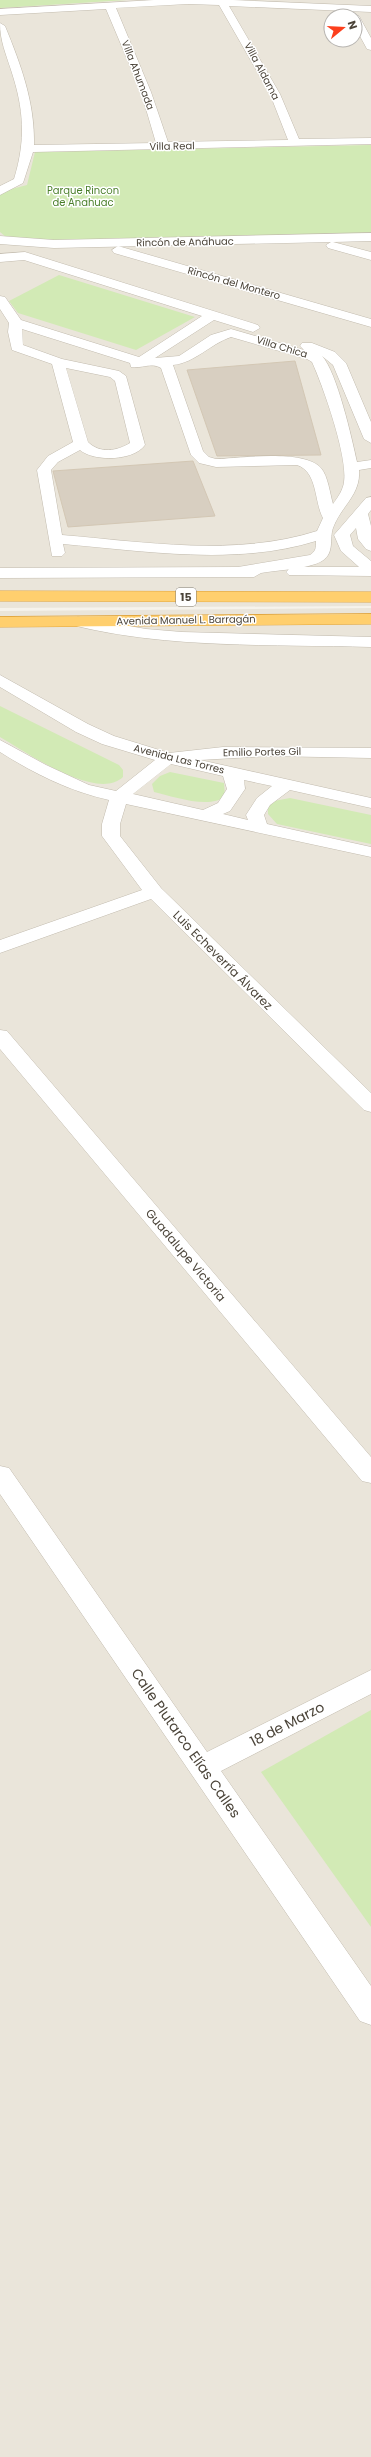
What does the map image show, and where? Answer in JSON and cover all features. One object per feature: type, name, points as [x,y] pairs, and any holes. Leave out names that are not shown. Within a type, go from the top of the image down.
[{"type":"highway","name":"Avenida Manuel L. Barragán","points":[[0,596],[371,597]]},
{"type":"highway","name":"Avenida Manuel L. Barragán","points":[[0,622],[371,618]]},
{"type":"street","points":[[0,12],[109,4],[222,2],[323,11]]},
{"type":"street","name":"Villa Aldama","points":[[222,2],[275,94],[295,143]]},
{"type":"street","name":"Villa Ahumada","points":[[109,4],[146,92],[163,146]]},
{"type":"street","points":[[0,26],[15,62],[27,103],[28,149],[19,181],[0,191]]},
{"type":"street","points":[[363,33],[371,47]]},
{"type":"street","name":"Villa Real","points":[[28,149],[371,141]]},
{"type":"street","name":"Rincón de Anáhuac","points":[[0,240],[23,243],[97,244],[371,237]]},
{"type":"street","points":[[311,239],[371,256]]},
{"type":"street","name":"Rincón del Montero","points":[[97,244],[371,323]]},
{"type":"street","name":"Villa Chica","points":[[0,258],[25,256],[213,315],[324,357]]},
{"type":"street","points":[[0,300],[16,323],[14,332],[18,347],[58,362],[108,372],[121,380],[138,445],[125,452],[94,455],[86,451],[80,444],[58,362]]},
{"type":"street","points":[[121,380],[139,361],[213,315]]},
{"type":"street","name":"Villa Chica","points":[[16,323],[139,361],[160,362],[182,360],[216,338],[231,333],[324,357]]},
{"type":"street","points":[[324,357],[339,363],[371,439]]},
{"type":"street","name":"Villa Chica","points":[[238,572],[315,559],[322,556],[324,550],[323,534],[330,516],[340,504],[352,481],[345,442],[324,357]]},
{"type":"street","points":[[160,362],[167,366],[196,452],[204,460],[216,463],[298,461],[308,464],[316,471],[330,516]]},
{"type":"street","points":[[80,444],[53,459],[44,470],[56,546],[240,548],[276,546],[312,539],[323,534]]},
{"type":"street","points":[[350,467],[371,464]]},
{"type":"street","points":[[371,502],[342,535],[342,542],[354,556],[371,570]]},
{"type":"street","points":[[361,514],[366,540],[371,546]]},
{"type":"street","points":[[0,573],[371,570]]},
{"type":"street","points":[[78,622],[146,634],[175,636],[371,642]]},
{"type":"street","name":"Avenida Las Torres","points":[[0,680],[82,728],[108,740],[168,758],[371,803]]},
{"type":"street","points":[[0,745],[61,780],[84,789],[209,814],[371,852]]},
{"type":"street","name":"Emilio Portes Gil","points":[[168,758],[223,752],[270,751],[371,753]]},
{"type":"street","points":[[119,797],[168,758]]},
{"type":"street","points":[[209,814],[224,807],[236,789],[235,780],[230,772]]},
{"type":"street","points":[[259,826],[255,815],[258,807],[264,800],[286,785]]},
{"type":"street","name":"Luis Echeverría Álvarez","points":[[119,797],[111,824],[111,836],[123,854],[154,892],[371,1105]]},
{"type":"street","points":[[0,947],[154,892]]},
{"type":"street","name":"Guadalupe Victoria","points":[[0,1036],[371,1474]]},
{"type":"street","name":"Calle Plutarco Elías Calles","points":[[0,1474],[371,2011]]},
{"type":"street","name":"18 de Marzo","points":[[203,1767],[371,1681]]},
{"type":"shaded area","points":[[0,0],[371,0],[371,606],[0,608]]},
{"type":"shaded area","points":[[371,608],[371,2457],[0,2457],[0,611]]},
{"type":"green space","points":[[0,0],[127,0],[0,8]]},
{"type":"green space","name":"Parque Rincon de Anahuac","points":[[371,145],[371,233],[40,241],[6,237],[0,232],[0,192],[27,185],[35,152]]},
{"type":"green space","points":[[59,275],[195,317],[136,350],[18,313],[9,301]]},
{"type":"green space","points":[[0,706],[119,765],[123,770],[123,777],[111,783],[96,783],[80,779],[43,763],[0,737]]},
{"type":"green space","points":[[170,772],[224,783],[225,796],[210,802],[201,802],[180,799],[154,792],[152,784],[160,776]]},
{"type":"green space","points":[[290,798],[371,815],[371,844],[277,824],[268,814],[268,807],[274,801]]},
{"type":"green space","points":[[371,1710],[371,1927],[261,1772]]},
{"type":"building","points":[[295,361],[321,455],[217,456],[187,370]]},
{"type":"building","points":[[193,461],[215,516],[68,527],[53,471]]}]
